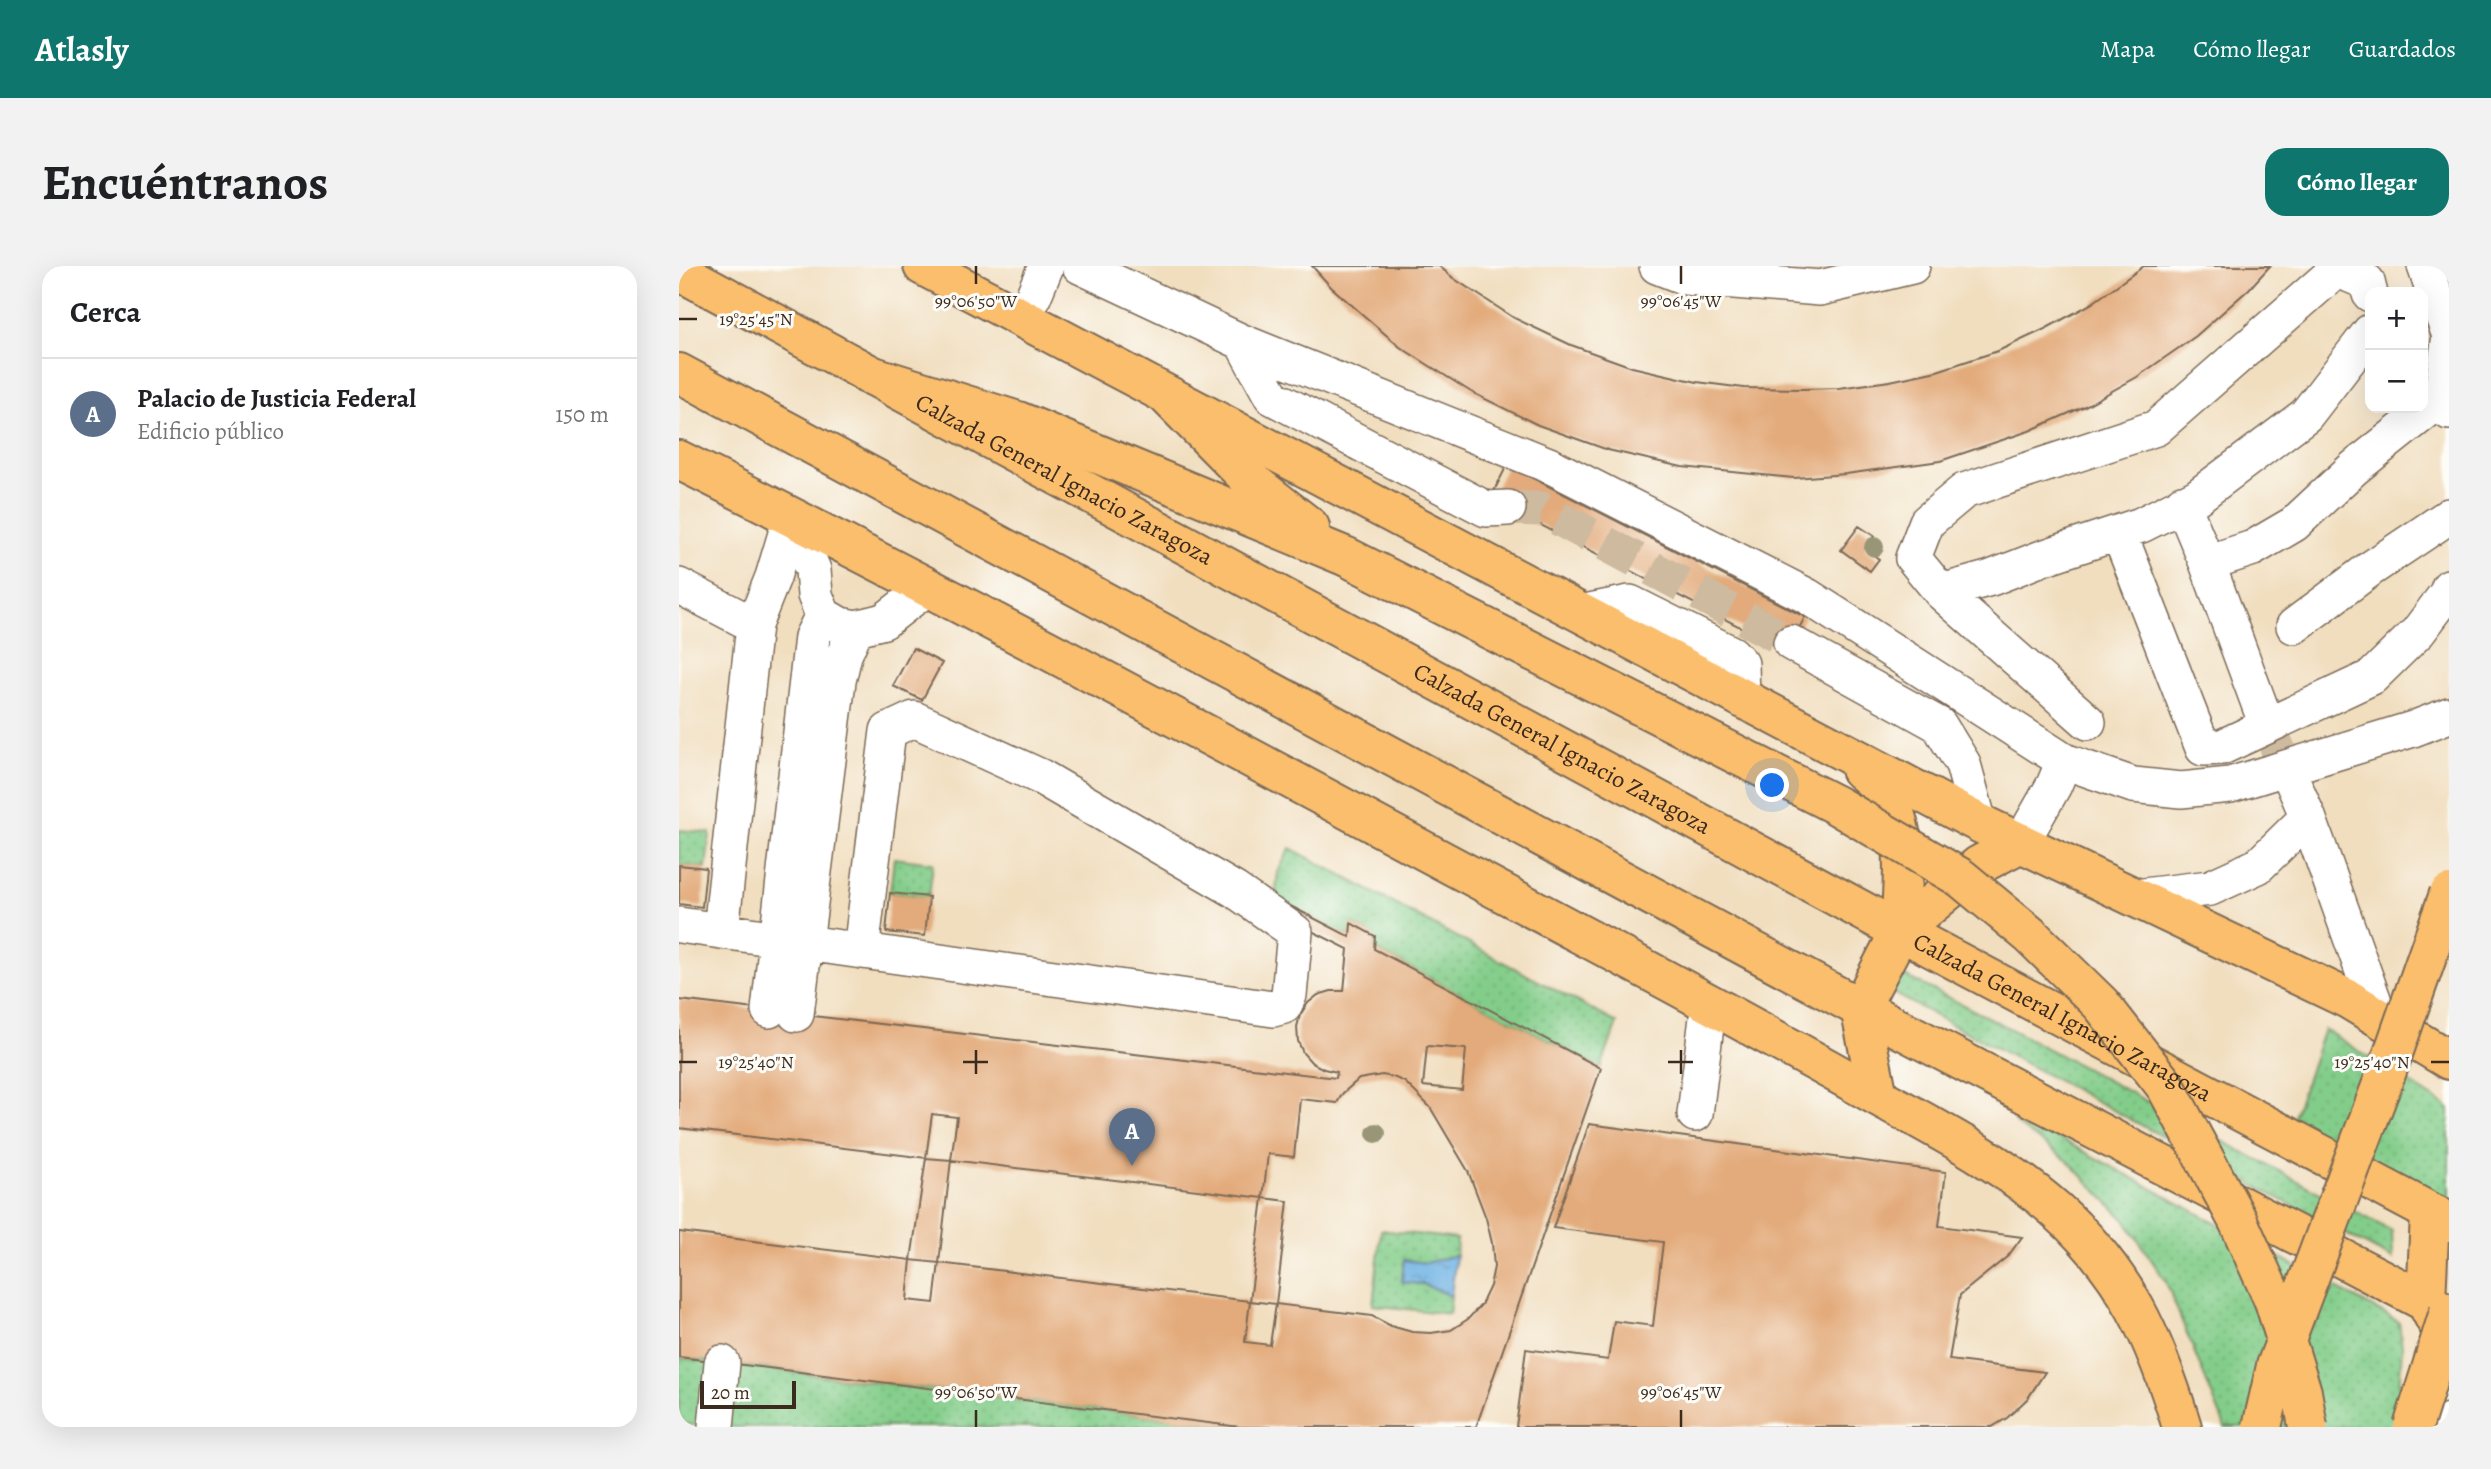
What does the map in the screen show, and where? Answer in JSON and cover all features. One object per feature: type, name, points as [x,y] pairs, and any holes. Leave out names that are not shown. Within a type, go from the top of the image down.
[{"type":"main road","points":[[923,266],[1979,822],[2348,999],[2449,1060]]},
{"type":"main road","name":"Calzada General Ignacio Zaragoza","points":[[679,271],[1900,931],[2439,1218]]},
{"type":"main road","points":[[679,373],[1860,1008],[2441,1309]]},
{"type":"main road","points":[[867,374],[1018,421],[1347,557],[1836,806],[1961,878],[2030,935],[2101,1004],[2166,1087],[2238,1221],[2274,1301],[2302,1392],[2308,1427]]},
{"type":"main road","points":[[1167,396],[1250,480],[1347,557]]},
{"type":"main road","points":[[679,460],[928,587],[1709,1002],[1967,1145],[2011,1174],[2054,1208],[2090,1242],[2135,1305],[2164,1369],[2182,1427]]},
{"type":"main road","points":[[1841,751],[1884,790],[1896,817],[1903,854],[1900,931]]},
{"type":"main road","points":[[1878,1097],[1860,1008],[1900,931],[1979,865],[2021,843]]},
{"type":"main road","points":[[2449,881],[2446,896],[2449,924]]},
{"type":"main road","points":[[2262,1427],[2276,1366],[2357,1153],[2449,894]]},
{"type":"main road","points":[[2413,1427],[2441,1309],[2439,1218]]},
{"type":"street","points":[[1024,319],[1046,266]]},
{"type":"street","points":[[1080,266],[1242,342],[1551,466],[1807,596],[2064,761],[2133,785],[2181,790],[2230,785],[2413,730],[2449,715]]},
{"type":"street","points":[[1657,266],[1685,278],[1820,288],[1912,266]]},
{"type":"street","points":[[2425,266],[2449,333]]},
{"type":"street","points":[[2088,722],[1941,592],[1913,558],[1927,523],[1964,491],[2156,428],[2339,267],[2367,282],[2368,287]]},
{"type":"street","points":[[1941,592],[1991,578],[2141,525],[2197,497],[2306,415],[2365,338]]},
{"type":"street","points":[[1242,342],[1272,397],[1486,509],[1508,508]]},
{"type":"street","points":[[2207,563],[2253,548],[2294,524],[2354,468],[2445,406],[2449,342]]},
{"type":"street","points":[[2182,503],[2265,720]]},
{"type":"street","points":[[2294,626],[2370,569],[2449,516]]},
{"type":"street","points":[[791,517],[813,570],[815,595],[823,615],[840,625],[856,628],[884,621],[928,587]]},
{"type":"street","points":[[721,931],[754,625],[791,517]]},
{"type":"street","points":[[2119,533],[2203,748],[2222,747],[2372,677],[2419,632],[2449,587]]},
{"type":"street","points":[[679,586],[754,625]]},
{"type":"street","points":[[783,1012],[812,638],[823,615]]},
{"type":"street","points":[[790,941],[838,681],[844,655],[856,628]]},
{"type":"street","points":[[1791,643],[1939,725],[1963,764],[1979,822]]},
{"type":"street","points":[[679,925],[790,941],[1272,1009],[1284,1006],[1289,995],[1295,932],[1225,884],[1041,777],[914,719],[888,731],[861,951]]},
{"type":"street","points":[[2021,843],[2064,761]]},
{"type":"street","points":[[2288,771],[2308,817],[2379,1016]]},
{"type":"street","points":[[2135,897],[2210,888],[2258,866],[2308,817]]},
{"type":"street","points":[[1695,1114],[1709,1002]]},
{"type":"street","points":[[716,1427],[734,1364],[740,1427]]},
{"type":"street","points":[[2444,1427],[2449,1421]]},
{"type":"green space","points":[[679,830],[710,833],[706,868],[679,865]]},
{"type":"green space","points":[[1290,848],[1617,1023],[1601,1068],[1374,949],[1374,936],[1352,923],[1350,937],[1275,898],[1278,872]]},
{"type":"green space","points":[[894,858],[933,863],[929,897],[890,893]]},
{"type":"green space","points":[[1899,973],[2003,1025],[2392,1231],[2393,1259],[1889,991]]},
{"type":"green space","points":[[2324,1029],[2449,1108],[2449,1205],[2290,1128]]},
{"type":"green space","points":[[2020,1117],[2399,1322],[2402,1347],[2397,1419],[2394,1427],[2225,1427],[2166,1282],[2125,1220],[2069,1162],[2016,1124]]},
{"type":"green space","points":[[1381,1230],[1457,1239],[1456,1255],[1426,1263],[1404,1260],[1402,1282],[1423,1284],[1451,1296],[1449,1314],[1373,1305]]},
{"type":"green space","points":[[679,1358],[1240,1427],[709,1427],[679,1423]]},
{"type":"water","points":[[1456,1255],[1451,1296],[1423,1284],[1402,1282],[1404,1260],[1426,1263]]},
{"type":"building","points":[[1312,266],[1439,266],[1514,318],[1571,345],[1632,367],[1697,382],[1744,388],[1802,389],[1839,388],[1890,381],[1937,371],[1998,351],[2091,304],[2144,266],[2270,266],[2249,289],[2196,336],[2137,377],[2085,406],[2029,431],[1940,461],[1794,478],[1682,467],[1608,450],[1538,425],[1471,392],[1400,347],[1331,287]]},
{"type":"building","points":[[1507,465],[1805,617],[1787,651],[1490,499]]},
{"type":"building","points":[[1859,526],[1874,536],[1865,549],[1879,559],[1870,571],[1841,550]]},
{"type":"building","points":[[913,648],[942,663],[922,700],[893,686]]},
{"type":"building","points":[[679,865],[706,868],[702,907],[679,904]]},
{"type":"building","points":[[890,893],[929,897],[925,936],[886,932]]},
{"type":"building","points":[[1275,898],[1350,937],[1351,923],[1375,936],[1374,949],[1601,1068],[1476,1427],[1240,1427],[679,1357],[679,1232],[911,1260],[907,1300],[934,1303],[939,1263],[1250,1301],[1245,1342],[1270,1345],[1276,1304],[1372,1316],[1391,1326],[1412,1332],[1451,1330],[1468,1319],[1481,1305],[1490,1286],[1494,1267],[1492,1243],[1486,1218],[1468,1171],[1430,1107],[1405,1082],[1382,1075],[1359,1079],[1343,1093],[1337,1103],[1300,1099],[1294,1157],[1268,1154],[1263,1198],[951,1160],[957,1117],[932,1114],[926,1158],[679,1128],[679,1000],[1336,1078],[1337,1072],[1312,1063],[1303,1053],[1298,1041],[1297,1027],[1300,1015],[1318,995],[1344,991],[1348,949],[1278,914]],"holes":[[[1427,1046],[1466,1049],[1462,1090],[1423,1086]]]},
{"type":"building","points":[[1589,1124],[1946,1172],[1939,1226],[2022,1237],[2008,1256],[1960,1295],[1949,1360],[2045,1372],[2028,1398],[2007,1418],[1992,1427],[1516,1427],[1526,1349],[1608,1360],[1614,1321],[1653,1326],[1663,1242],[1553,1228]]},
{"type":"building","points":[[926,1158],[951,1160],[939,1263],[911,1260]]},
{"type":"building","points":[[1263,1198],[1288,1201],[1276,1304],[1250,1301]]},
{"type":"tunnel","points":[[1508,508],[1541,509],[1791,643]]},
{"type":"tunnel","points":[[2265,720],[2288,771]]},
{"type":"place","name":"Palacio de Justicia Federal","points":[[1132,1166]]}]
